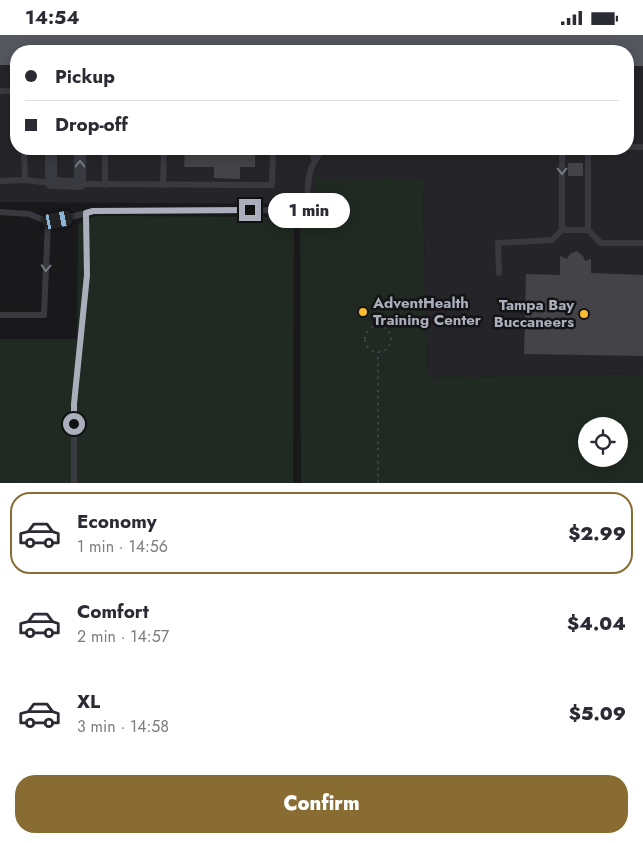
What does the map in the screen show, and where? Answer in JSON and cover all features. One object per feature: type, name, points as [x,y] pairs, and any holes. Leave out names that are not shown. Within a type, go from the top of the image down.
[{"type":"main road","points":[[0,37],[27,36],[69,41],[115,36],[520,38],[578,42],[643,41]]},
{"type":"street","points":[[51,155],[51,183],[80,185],[80,155]]},
{"type":"lane","points":[[619,35],[643,41]]},
{"type":"lane","points":[[24,155],[25,180]]},
{"type":"lane","points":[[105,155],[105,185]]},
{"type":"lane","points":[[163,185],[164,155]]},
{"type":"lane","points":[[80,185],[272,185],[273,155]]},
{"type":"lane","points":[[313,155],[314,159]]},
{"type":"lane","points":[[0,212],[29,214],[48,222],[93,211],[290,210],[307,202],[308,177],[314,159],[318,155]]},
{"type":"lane","points":[[498,273],[498,243],[552,241],[562,230],[562,155]]},
{"type":"lane","points":[[588,155],[588,230]]},
{"type":"lane","points":[[0,181],[25,180],[51,183]]},
{"type":"lane","points":[[74,483],[74,404],[87,275],[86,213]]},
{"type":"lane","points":[[0,315],[44,315],[48,222]]},
{"type":"lane","points":[[562,230],[588,230],[601,243],[643,243]]},
{"type":"path","points":[[379,325],[390,332],[391,341],[384,350],[378,352],[369,349],[364,339],[370,327],[379,325]]},
{"type":"path","points":[[378,352],[378,483]]},
{"type":"shaded area","points":[[85,43],[244,45],[85,45]]},
{"type":"shaded area","points":[[0,61],[10,62],[10,155],[634,155],[634,62],[643,62],[643,373],[428,378],[423,199],[426,177],[393,180],[393,177],[315,177],[315,204],[0,202]]},
{"type":"shaded area","name":"AdventHealth Training Center","points":[[315,177],[393,177],[393,180],[426,177],[423,199],[428,378],[643,373],[643,483],[301,483],[300,204],[315,204]]},
{"type":"shaded area","points":[[95,216],[294,217],[293,483],[0,483],[0,339],[77,339],[78,224]]},
{"type":"building","points":[[185,155],[255,155],[255,167],[240,167],[240,179],[214,178],[214,167],[184,167]]},
{"type":"building","points":[[568,163],[583,163],[583,176],[568,176]]},
{"type":"building","name":"Tampa Bay Buccaneers","points":[[577,251],[583,256],[585,261],[591,259],[591,273],[643,275],[643,356],[524,354],[526,274],[560,275],[560,256],[567,259],[570,254]]},
{"type":"place","name":"AdventHealth Training Center","points":[[363,312]]},
{"type":"place","name":"Tampa Bay Buccaneers","points":[[584,314]]},
{"type":"route","points":[[74,424],[74,404],[87,275],[86,213],[93,211],[250,210]]}]
